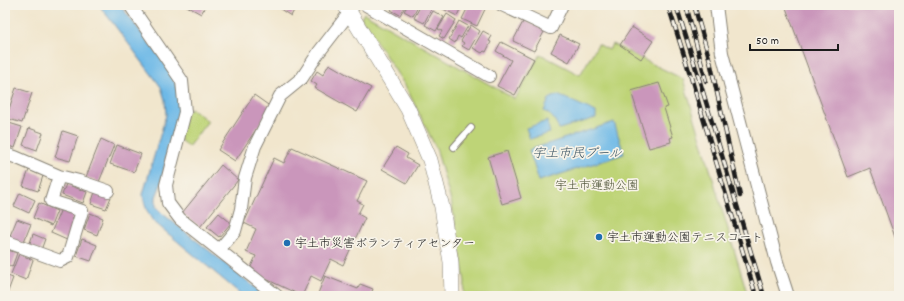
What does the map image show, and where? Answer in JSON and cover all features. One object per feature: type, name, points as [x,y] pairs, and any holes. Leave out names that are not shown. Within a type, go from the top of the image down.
[{"type":"street","points":[[130,5],[182,81],[185,112],[166,185],[168,202],[180,219],[277,296]]},
{"type":"street","points":[[366,5],[489,76]]},
{"type":"street","points":[[502,5],[550,28],[562,5]]},
{"type":"street","points":[[716,5],[722,53],[777,262],[788,296]]},
{"type":"street","points":[[219,250],[235,231],[245,178],[255,146],[280,96],[302,78],[349,7],[408,109],[430,160],[442,207],[450,255],[452,296]]},
{"type":"street","points":[[5,154],[58,176],[79,181],[108,191]]},
{"type":"street","points":[[5,241],[60,261],[68,257],[82,211],[52,201],[58,176]]},
{"type":"lane","points":[[454,147],[471,128]]},
{"type":"green space","name":"宇土市運動公園","points":[[364,13],[515,99],[540,54],[580,75],[598,44],[609,50],[612,44],[683,79],[748,296],[464,296],[465,282],[452,205],[436,148],[406,87],[361,18]]},
{"type":"green space","points":[[192,109],[208,121],[188,147],[178,138],[185,112]]},
{"type":"water","points":[[99,5],[120,5],[172,75],[180,97],[180,110],[168,147],[161,184],[156,197],[156,207],[266,296],[243,296],[153,221],[149,215],[143,194],[166,115],[165,100],[161,87]]},
{"type":"water","points":[[557,95],[596,112],[596,118],[559,129],[553,118],[544,111],[549,99]]},
{"type":"water","points":[[547,121],[550,133],[530,139],[526,128]]},
{"type":"water","name":"宇土市民プール","points":[[614,122],[624,154],[539,181],[529,150]]},
{"type":"building","points":[[185,5],[206,5],[201,14]]},
{"type":"building","points":[[279,5],[297,5],[291,16],[277,7]]},
{"type":"building","points":[[394,5],[406,5],[400,15],[391,10]]},
{"type":"building","points":[[408,5],[419,5],[413,16],[404,11]]},
{"type":"building","points":[[421,5],[426,5],[432,8],[424,23],[414,18]]},
{"type":"building","points":[[442,5],[462,5],[457,16],[441,8]]},
{"type":"building","points":[[469,5],[487,5],[477,26],[462,19]]},
{"type":"building","points":[[785,5],[895,5],[899,14],[899,248],[870,168],[848,177]]},
{"type":"building","points":[[433,11],[444,17],[436,31],[425,25]]},
{"type":"building","points":[[447,14],[456,20],[444,39],[439,36],[442,31],[438,29]]},
{"type":"building","points":[[524,20],[545,30],[534,51],[513,41]]},
{"type":"building","points":[[459,21],[468,26],[461,38],[458,36],[455,43],[449,39]]},
{"type":"building","points":[[471,25],[480,31],[469,50],[462,46],[464,43],[461,41]]},
{"type":"building","points":[[632,27],[653,41],[641,59],[620,45]]},
{"type":"building","points":[[483,31],[492,36],[486,52],[484,51],[482,53],[473,48]]},
{"type":"building","points":[[560,35],[579,44],[569,62],[551,52]]},
{"type":"building","points":[[501,42],[534,59],[515,95],[497,86],[511,60],[496,51]]},
{"type":"building","points":[[329,64],[371,88],[357,112],[315,88],[317,85],[311,81],[317,71],[323,75]]},
{"type":"building","points":[[659,83],[668,107],[664,108],[673,137],[670,138],[671,142],[649,148],[631,91]]},
{"type":"building","points":[[16,88],[32,93],[22,123],[6,118]]},
{"type":"building","points":[[254,95],[271,107],[235,161],[218,150]]},
{"type":"building","points":[[9,123],[22,127],[15,148],[5,145],[5,133]]},
{"type":"building","points":[[29,128],[43,133],[37,150],[23,145]]},
{"type":"building","points":[[63,131],[78,136],[70,161],[55,157]]},
{"type":"building","points":[[101,139],[114,145],[99,182],[86,177]]},
{"type":"building","points":[[117,145],[141,154],[134,172],[110,164]]},
{"type":"building","points":[[292,147],[367,181],[357,201],[363,204],[358,214],[365,218],[343,265],[331,259],[321,281],[311,276],[302,296],[249,271],[256,256],[246,252],[256,229],[244,223],[274,158],[284,163]]},
{"type":"building","points":[[396,147],[408,154],[406,158],[418,165],[407,183],[382,169]]},
{"type":"building","points":[[507,151],[521,198],[502,204],[488,157]]},
{"type":"building","points":[[221,165],[238,180],[200,227],[182,213]]},
{"type":"building","points":[[29,170],[43,176],[38,191],[23,186]]},
{"type":"building","points":[[66,184],[87,192],[83,203],[62,195]]},
{"type":"building","points":[[95,192],[111,197],[106,209],[91,204]]},
{"type":"building","points":[[20,193],[35,200],[29,213],[14,206]]},
{"type":"building","points":[[39,203],[57,211],[51,226],[33,218]]},
{"type":"building","points":[[61,209],[74,215],[72,221],[74,222],[67,240],[51,233]]},
{"type":"building","points":[[90,213],[103,218],[97,235],[84,230]]},
{"type":"building","points":[[219,213],[231,223],[219,237],[207,227]]},
{"type":"building","points":[[17,219],[31,224],[23,244],[9,238]]},
{"type":"building","points":[[33,234],[45,239],[41,250],[29,246]]},
{"type":"building","points":[[82,239],[97,245],[91,261],[76,256]]},
{"type":"building","points":[[5,249],[17,253],[12,267],[5,264]]},
{"type":"building","points":[[19,254],[33,260],[26,280],[11,274]]},
{"type":"building","points":[[5,275],[13,278],[7,294],[5,294]]},
{"type":"building","points":[[325,276],[358,289],[360,284],[373,289],[370,296],[317,296]]},
{"type":"railway","points":[[668,5],[756,296]]},
{"type":"railway","points":[[676,5],[764,296]]},
{"type":"railway","points":[[686,5],[706,81]]},
{"type":"railway","points":[[694,5],[710,61],[740,196]]},
{"type":"place","name":"宇土市運動公園テニスコート","points":[[599,237]]},
{"type":"place","name":"宇土市災害ボランティアセンター","points":[[287,243]]}]
